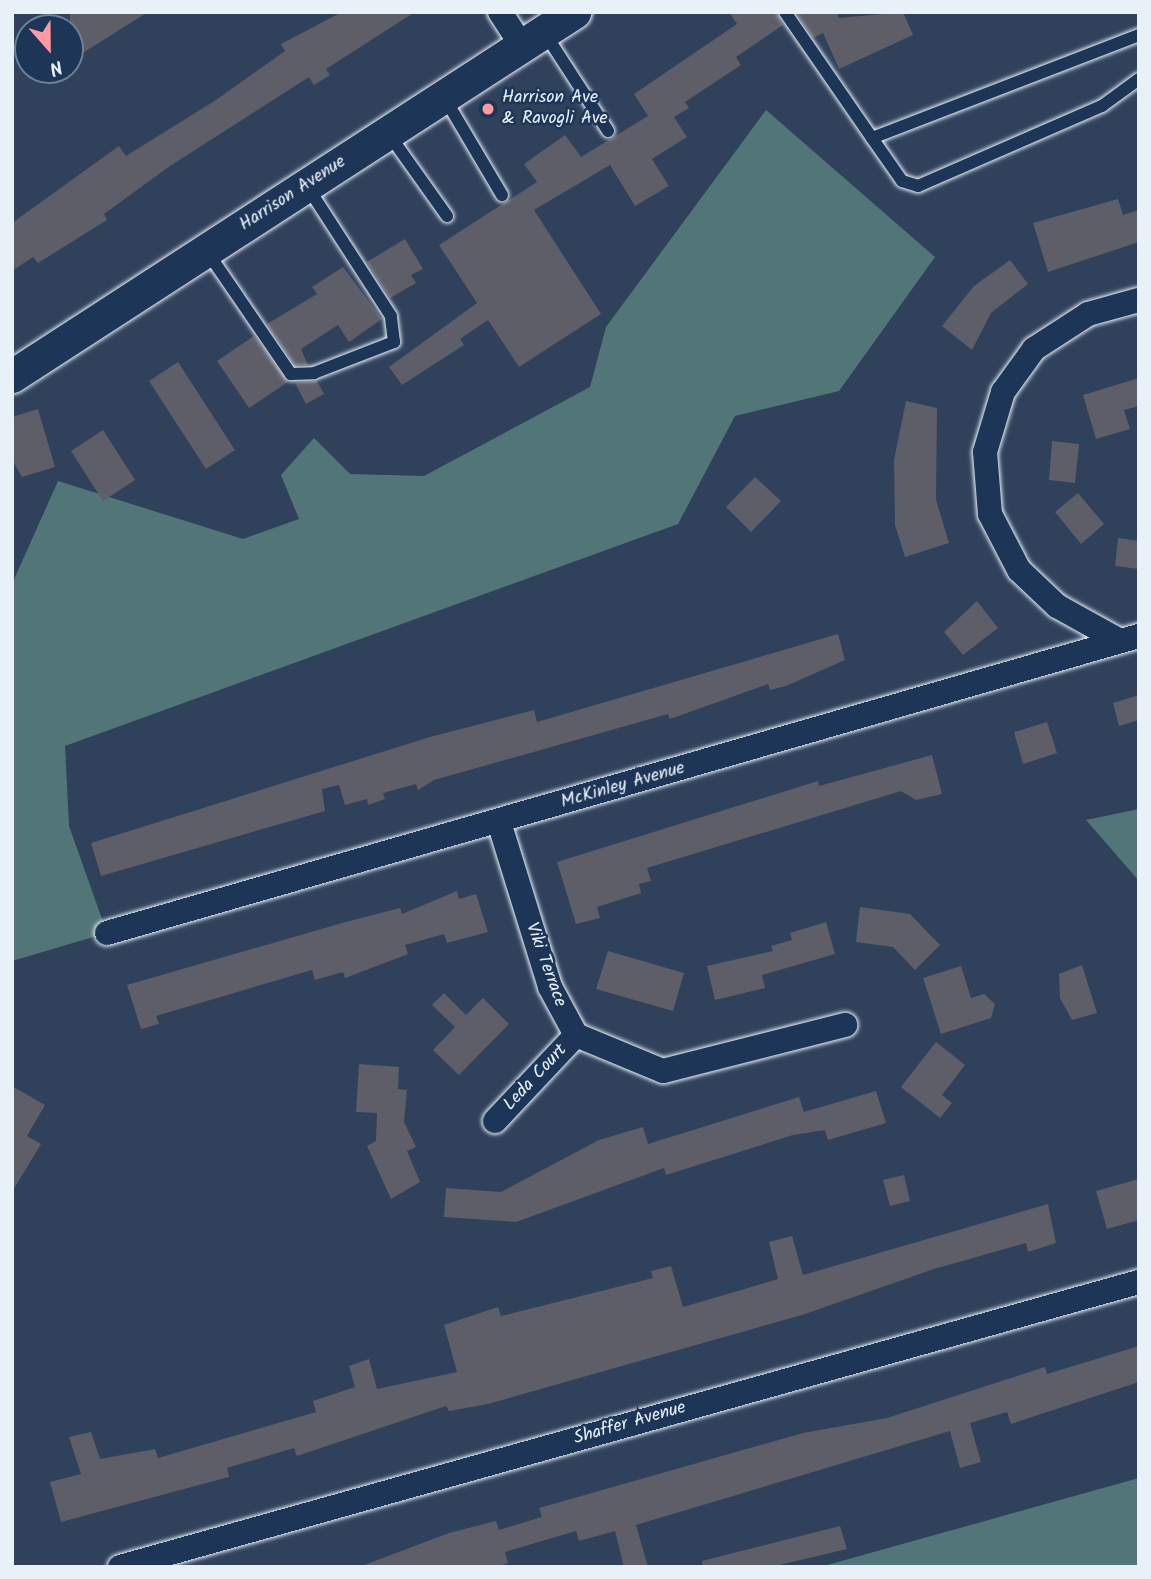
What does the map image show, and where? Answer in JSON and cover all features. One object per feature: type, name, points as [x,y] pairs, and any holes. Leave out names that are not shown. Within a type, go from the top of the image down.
[{"type":"main road","name":"Harrison Avenue","points":[[12,376],[574,12]]},
{"type":"street","points":[[500,12],[533,39]]},
{"type":"street","points":[[1130,639],[1058,606],[1019,570],[990,514],[985,452],[1003,392],[1034,349],[1088,314],[1139,300]]},
{"type":"street","name":"McKinley Avenue","points":[[107,933],[1130,639]]},
{"type":"street","name":"Viki Terrace","points":[[499,822],[550,987],[576,1035]]},
{"type":"street","points":[[576,1035],[663,1071],[845,1025]]},
{"type":"street","name":"Leda Court","points":[[495,1121],[576,1035]]},
{"type":"street","name":"Shaffer Avenue","points":[[120,1567],[1139,1282]]},
{"type":"lane","points":[[785,12],[902,181],[918,186],[1102,106],[1139,79]]},
{"type":"lane","points":[[872,138],[1139,35]]},
{"type":"lane","points":[[533,39],[608,131]]},
{"type":"lane","points":[[444,97],[502,195]]},
{"type":"lane","points":[[388,132],[447,216]]},
{"type":"lane","points":[[206,250],[291,374],[314,373],[394,342],[391,316],[307,185]]},
{"type":"green space","points":[[766,110],[935,257],[839,391],[735,416],[678,524],[65,746],[69,826],[107,933],[12,961],[12,584],[58,481],[243,539],[299,519],[281,475],[314,438],[350,474],[424,476],[590,387],[606,327]]},
{"type":"green space","points":[[1139,809],[1139,881],[1086,820]]},
{"type":"green space","points":[[1139,1478],[1139,1567],[820,1567]]},
{"type":"building","points":[[148,12],[84,52],[84,14],[70,14]]},
{"type":"building","points":[[342,12],[415,12],[326,69],[330,75],[314,85],[309,77],[170,166],[104,214],[107,220],[38,263],[33,257],[12,271],[12,223],[119,146],[126,156],[216,100],[285,51],[281,44]]},
{"type":"building","points":[[729,12],[776,12],[783,25],[736,57],[741,65],[685,102],[689,108],[674,117],[687,137],[652,159],[669,186],[635,206],[610,165],[534,210],[601,314],[519,367],[488,320],[460,339],[464,345],[402,385],[389,367],[477,303],[439,245],[537,182],[524,164],[565,135],[581,157],[648,116],[634,94],[737,24]]},
{"type":"building","points":[[796,12],[837,12],[839,18],[903,12],[913,35],[839,69],[823,33],[813,38]]},
{"type":"building","points":[[1118,199],[1123,215],[1139,210],[1139,242],[1048,272],[1033,223]]},
{"type":"building","points":[[405,239],[423,269],[411,275],[416,283],[390,298],[367,262]]},
{"type":"building","points":[[1010,260],[1028,284],[991,313],[972,350],[942,326],[974,286]]},
{"type":"building","points":[[343,267],[382,319],[349,342],[338,325],[301,349],[308,365],[295,365],[267,324],[317,294],[312,287]]},
{"type":"building","points":[[254,336],[288,382],[249,408],[217,361]]},
{"type":"building","points":[[178,362],[235,450],[206,469],[149,381]]},
{"type":"building","points":[[1139,378],[1139,406],[1124,410],[1130,429],[1096,439],[1083,395]]},
{"type":"building","points":[[317,381],[324,394],[306,404],[295,383]]},
{"type":"building","points":[[906,401],[937,408],[936,500],[949,543],[905,557],[895,525],[894,460]]},
{"type":"building","points":[[38,409],[55,467],[22,477],[12,460],[12,417]]},
{"type":"building","points":[[103,430],[135,480],[103,501],[71,451]]},
{"type":"building","points":[[1052,441],[1079,444],[1075,483],[1049,480]]},
{"type":"building","points":[[755,477],[781,501],[751,532],[726,507]]},
{"type":"building","points":[[1078,493],[1104,524],[1081,544],[1055,512]]},
{"type":"building","points":[[1118,538],[1139,541],[1139,569],[1115,566]]},
{"type":"building","points":[[977,601],[998,628],[963,655],[944,632]]},
{"type":"building","points":[[838,634],[845,660],[786,686],[770,690],[768,684],[670,719],[668,714],[434,780],[418,790],[416,784],[383,793],[385,799],[368,805],[367,799],[345,805],[339,785],[322,789],[325,811],[101,876],[91,843],[430,737],[534,710],[537,722]]},
{"type":"building","points":[[1139,695],[1139,720],[1119,726],[1113,703]]},
{"type":"building","points":[[1047,722],[1057,753],[1023,764],[1014,732]]},
{"type":"building","points":[[932,755],[942,794],[916,800],[901,791],[647,868],[651,881],[639,884],[641,893],[597,907],[600,918],[576,924],[557,862],[818,781],[819,786]]},
{"type":"building","points":[[457,891],[459,899],[476,894],[488,932],[447,943],[444,934],[405,945],[408,954],[345,978],[343,972],[315,980],[312,970],[156,1016],[159,1024],[141,1029],[127,985],[400,908],[402,914]]},
{"type":"building","points":[[860,907],[910,914],[940,945],[915,970],[893,947],[856,942]]},
{"type":"building","points":[[826,922],[835,954],[762,975],[765,988],[715,1000],[707,966],[773,951],[771,946],[792,940],[790,933]]},
{"type":"building","points":[[608,951],[684,973],[673,1011],[596,989]]},
{"type":"building","points":[[1082,965],[1097,1013],[1072,1020],[1060,998],[1059,974]]},
{"type":"building","points":[[961,966],[971,998],[984,994],[995,1004],[991,1018],[941,1034],[923,978]]},
{"type":"building","points":[[444,993],[466,1015],[483,998],[509,1024],[459,1075],[433,1050],[455,1027],[432,1005]]},
{"type":"building","points":[[936,1042],[965,1065],[942,1095],[952,1103],[940,1118],[901,1087]]},
{"type":"building","points":[[359,1064],[399,1067],[398,1089],[407,1090],[404,1122],[416,1147],[407,1151],[420,1182],[391,1199],[367,1146],[376,1141],[377,1113],[356,1112]]},
{"type":"building","points":[[12,1086],[45,1105],[27,1136],[41,1144],[12,1192]]},
{"type":"building","points":[[876,1091],[886,1123],[828,1140],[825,1130],[793,1135],[666,1175],[664,1168],[516,1222],[444,1217],[446,1188],[501,1192],[599,1140],[643,1127],[648,1144],[799,1097],[804,1112]]},
{"type":"building","points":[[904,1175],[910,1201],[890,1206],[883,1180]]},
{"type":"building","points":[[1139,1179],[1139,1220],[1107,1229],[1096,1191]]},
{"type":"building","points":[[1048,1204],[1056,1243],[1028,1252],[1026,1243],[934,1269],[805,1314],[488,1404],[449,1411],[446,1406],[297,1456],[294,1448],[227,1468],[229,1477],[61,1522],[50,1482],[81,1474],[69,1437],[91,1432],[100,1459],[155,1449],[158,1458],[316,1412],[313,1401],[355,1387],[349,1366],[369,1359],[377,1389],[457,1372],[444,1325],[498,1307],[501,1316],[653,1278],[651,1271],[671,1266],[683,1307],[778,1279],[769,1242],[792,1236],[803,1275]]},
{"type":"building","points":[[1139,1346],[1139,1382],[1011,1424],[1007,1412],[970,1423],[981,1462],[960,1468],[950,1431],[636,1525],[648,1567],[624,1567],[615,1531],[579,1541],[576,1531],[505,1552],[508,1563],[496,1567],[359,1567],[449,1533],[496,1521],[499,1530],[542,1517],[539,1508],[803,1433],[887,1418],[1045,1367],[1047,1374]]},
{"type":"building","points":[[840,1526],[847,1549],[771,1567],[703,1567],[702,1561]]},
{"type":"place","name":"Harrison Ave & Ravogli Ave","points":[[488,109]]}]
